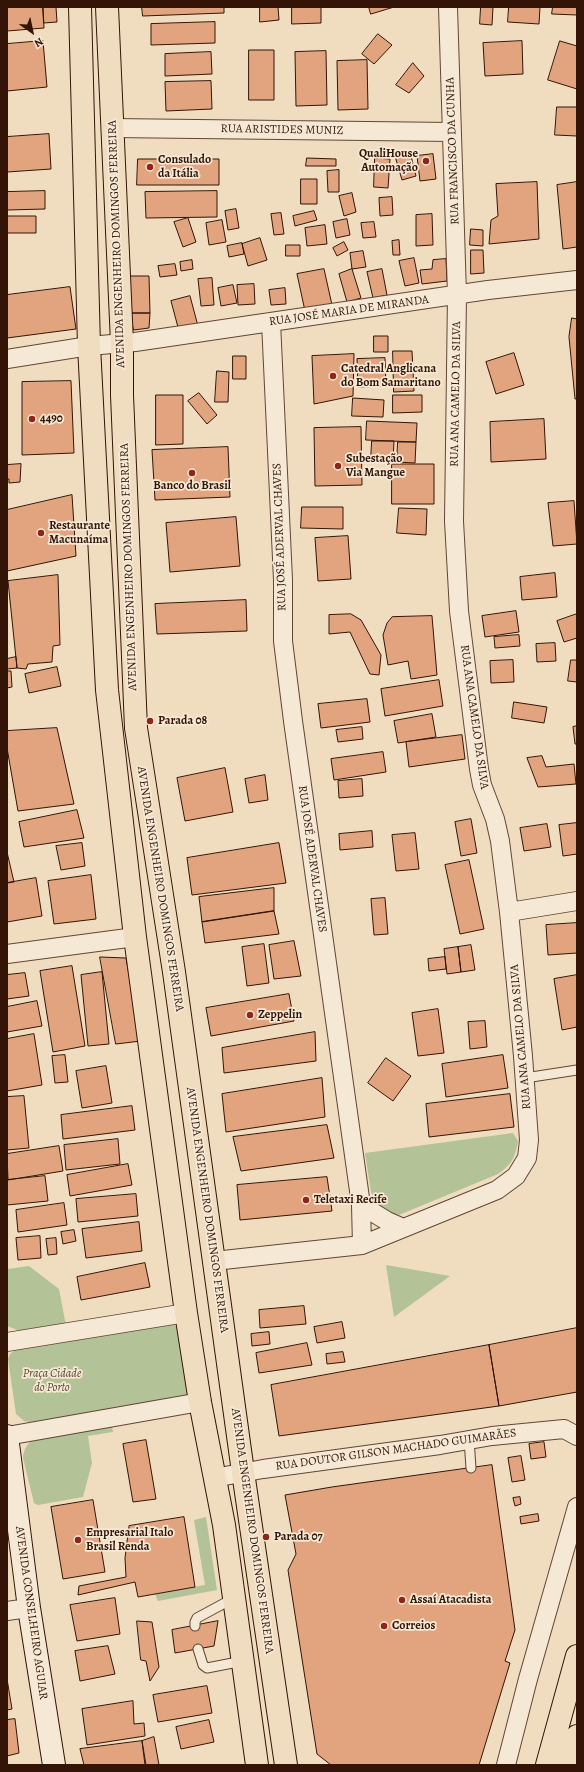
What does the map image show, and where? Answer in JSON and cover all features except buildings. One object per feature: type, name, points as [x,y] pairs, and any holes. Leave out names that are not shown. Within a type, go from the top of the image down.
[{"type":"main road","name":"AVENIDA ENGENHEIRO DOMINGOS FERREIRA","points":[[80,7],[89,346],[106,690],[136,937],[186,1313],[200,1402],[224,1525],[257,1765]]},
{"type":"main road","name":"AVENIDA ENGENHEIRO DOMINGOS FERREIRA","points":[[107,7],[122,343],[122,395],[136,728],[174,972],[243,1472],[286,1765]]},
{"type":"main road","name":"AVENIDA CONSELHEIRO AGUIAR","points":[[7,1436],[29,1608],[54,1765]]},
{"type":"main road","points":[[547,1765],[577,1656]]},
{"type":"main road","points":[[569,1765],[577,1736]]},
{"type":"street","name":"RUA FRANCISCO DA CUNHA","points":[[448,7],[458,295]]},
{"type":"street","name":"RUA ARISTIDES MUNIZ","points":[[112,128],[452,132]]},
{"type":"street","name":"RUA JOSÉ MARIA DE MIRANDA","points":[[7,359],[89,346],[122,343],[458,295],[577,280]]},
{"type":"street","name":"RUA ANA CAMELO DA SILVA","points":[[362,1245],[498,1190],[516,1176],[527,1158],[529,1140],[525,1078],[509,912],[500,841],[495,819],[482,785],[479,769],[459,611],[454,521],[458,295]]},
{"type":"street","name":"RUA JOSÉ ADERVAL CHAVES","points":[[271,322],[283,580],[283,641],[361,1205],[362,1245]]},
{"type":"street","points":[[509,912],[577,902]]},
{"type":"street","points":[[7,954],[136,937]]},
{"type":"street","points":[[361,1205],[387,1221],[403,1228]]},
{"type":"street","points":[[214,1261],[362,1245]]},
{"type":"street","points":[[7,1342],[186,1313]]},
{"type":"street","points":[[7,1436],[200,1402]]},
{"type":"street","name":"RUA DOUTOR GILSON MACHADO GUIMARÃES","points":[[214,1478],[243,1472],[469,1439],[564,1429],[577,1436]]},
{"type":"street","points":[[506,1765],[528,1679],[577,1507]]},
{"type":"street","points":[[7,1611],[29,1608]]},
{"type":"lane","points":[[525,1078],[577,1070]]},
{"type":"lane","points":[[469,1439],[471,1468]]},
{"type":"lane","points":[[195,1626],[197,1618],[234,1598]]},
{"type":"lane","points":[[198,1649],[203,1665],[207,1668],[243,1660]]},
{"type":"green space","points":[[513,1133],[518,1141],[516,1152],[510,1164],[498,1174],[399,1215],[380,1210],[371,1192],[365,1153]]},
{"type":"green space","points":[[386,1265],[450,1276],[394,1317]]},
{"type":"green space","name":"Praça Cidade do Porto","points":[[29,1266],[59,1289],[66,1326],[20,1331],[7,1326],[7,1269]]},
{"type":"green space","name":"Praça Cidade do Porto","points":[[173,1324],[179,1328],[192,1387],[186,1395],[180,1398],[30,1422],[24,1421],[16,1414],[8,1359],[10,1354],[17,1348]]},
{"type":"green space","name":"Praça Cidade do Porto","points":[[112,1426],[113,1432],[88,1436],[92,1463],[83,1497],[38,1505],[34,1503],[23,1458],[26,1446],[30,1442],[35,1438]]},
{"type":"green space","points":[[206,1517],[217,1590],[158,1601],[155,1594],[205,1585],[194,1520]]},
{"type":"place","name":"QualiHouse Automação","points":[[426,161]]},
{"type":"place","name":"Consulado da Itália","points":[[150,167]]},
{"type":"place","name":"Catedral Anglicana do Bom Samaritano","points":[[333,376]]},
{"type":"place","name":"4490","points":[[32,419]]},
{"type":"place","name":"Subestação Via Mangue","points":[[338,466]]},
{"type":"place","name":"Banco do Brasil","points":[[192,473]]},
{"type":"place","name":"Restaurante Macunaíma","points":[[41,533]]},
{"type":"place","name":"Parada 08","points":[[150,721]]},
{"type":"place","name":"Zeppelin","points":[[250,1015]]},
{"type":"place","name":"Teletaxi Recife","points":[[306,1200]]},
{"type":"place","name":"Parada 07","points":[[266,1537]]},
{"type":"place","name":"Empresarial Italo Brasil Renda","points":[[78,1540]]},
{"type":"place","name":"Assaí Atacadista","points":[[402,1600]]},
{"type":"place","name":"Correios","points":[[384,1626]]}]
